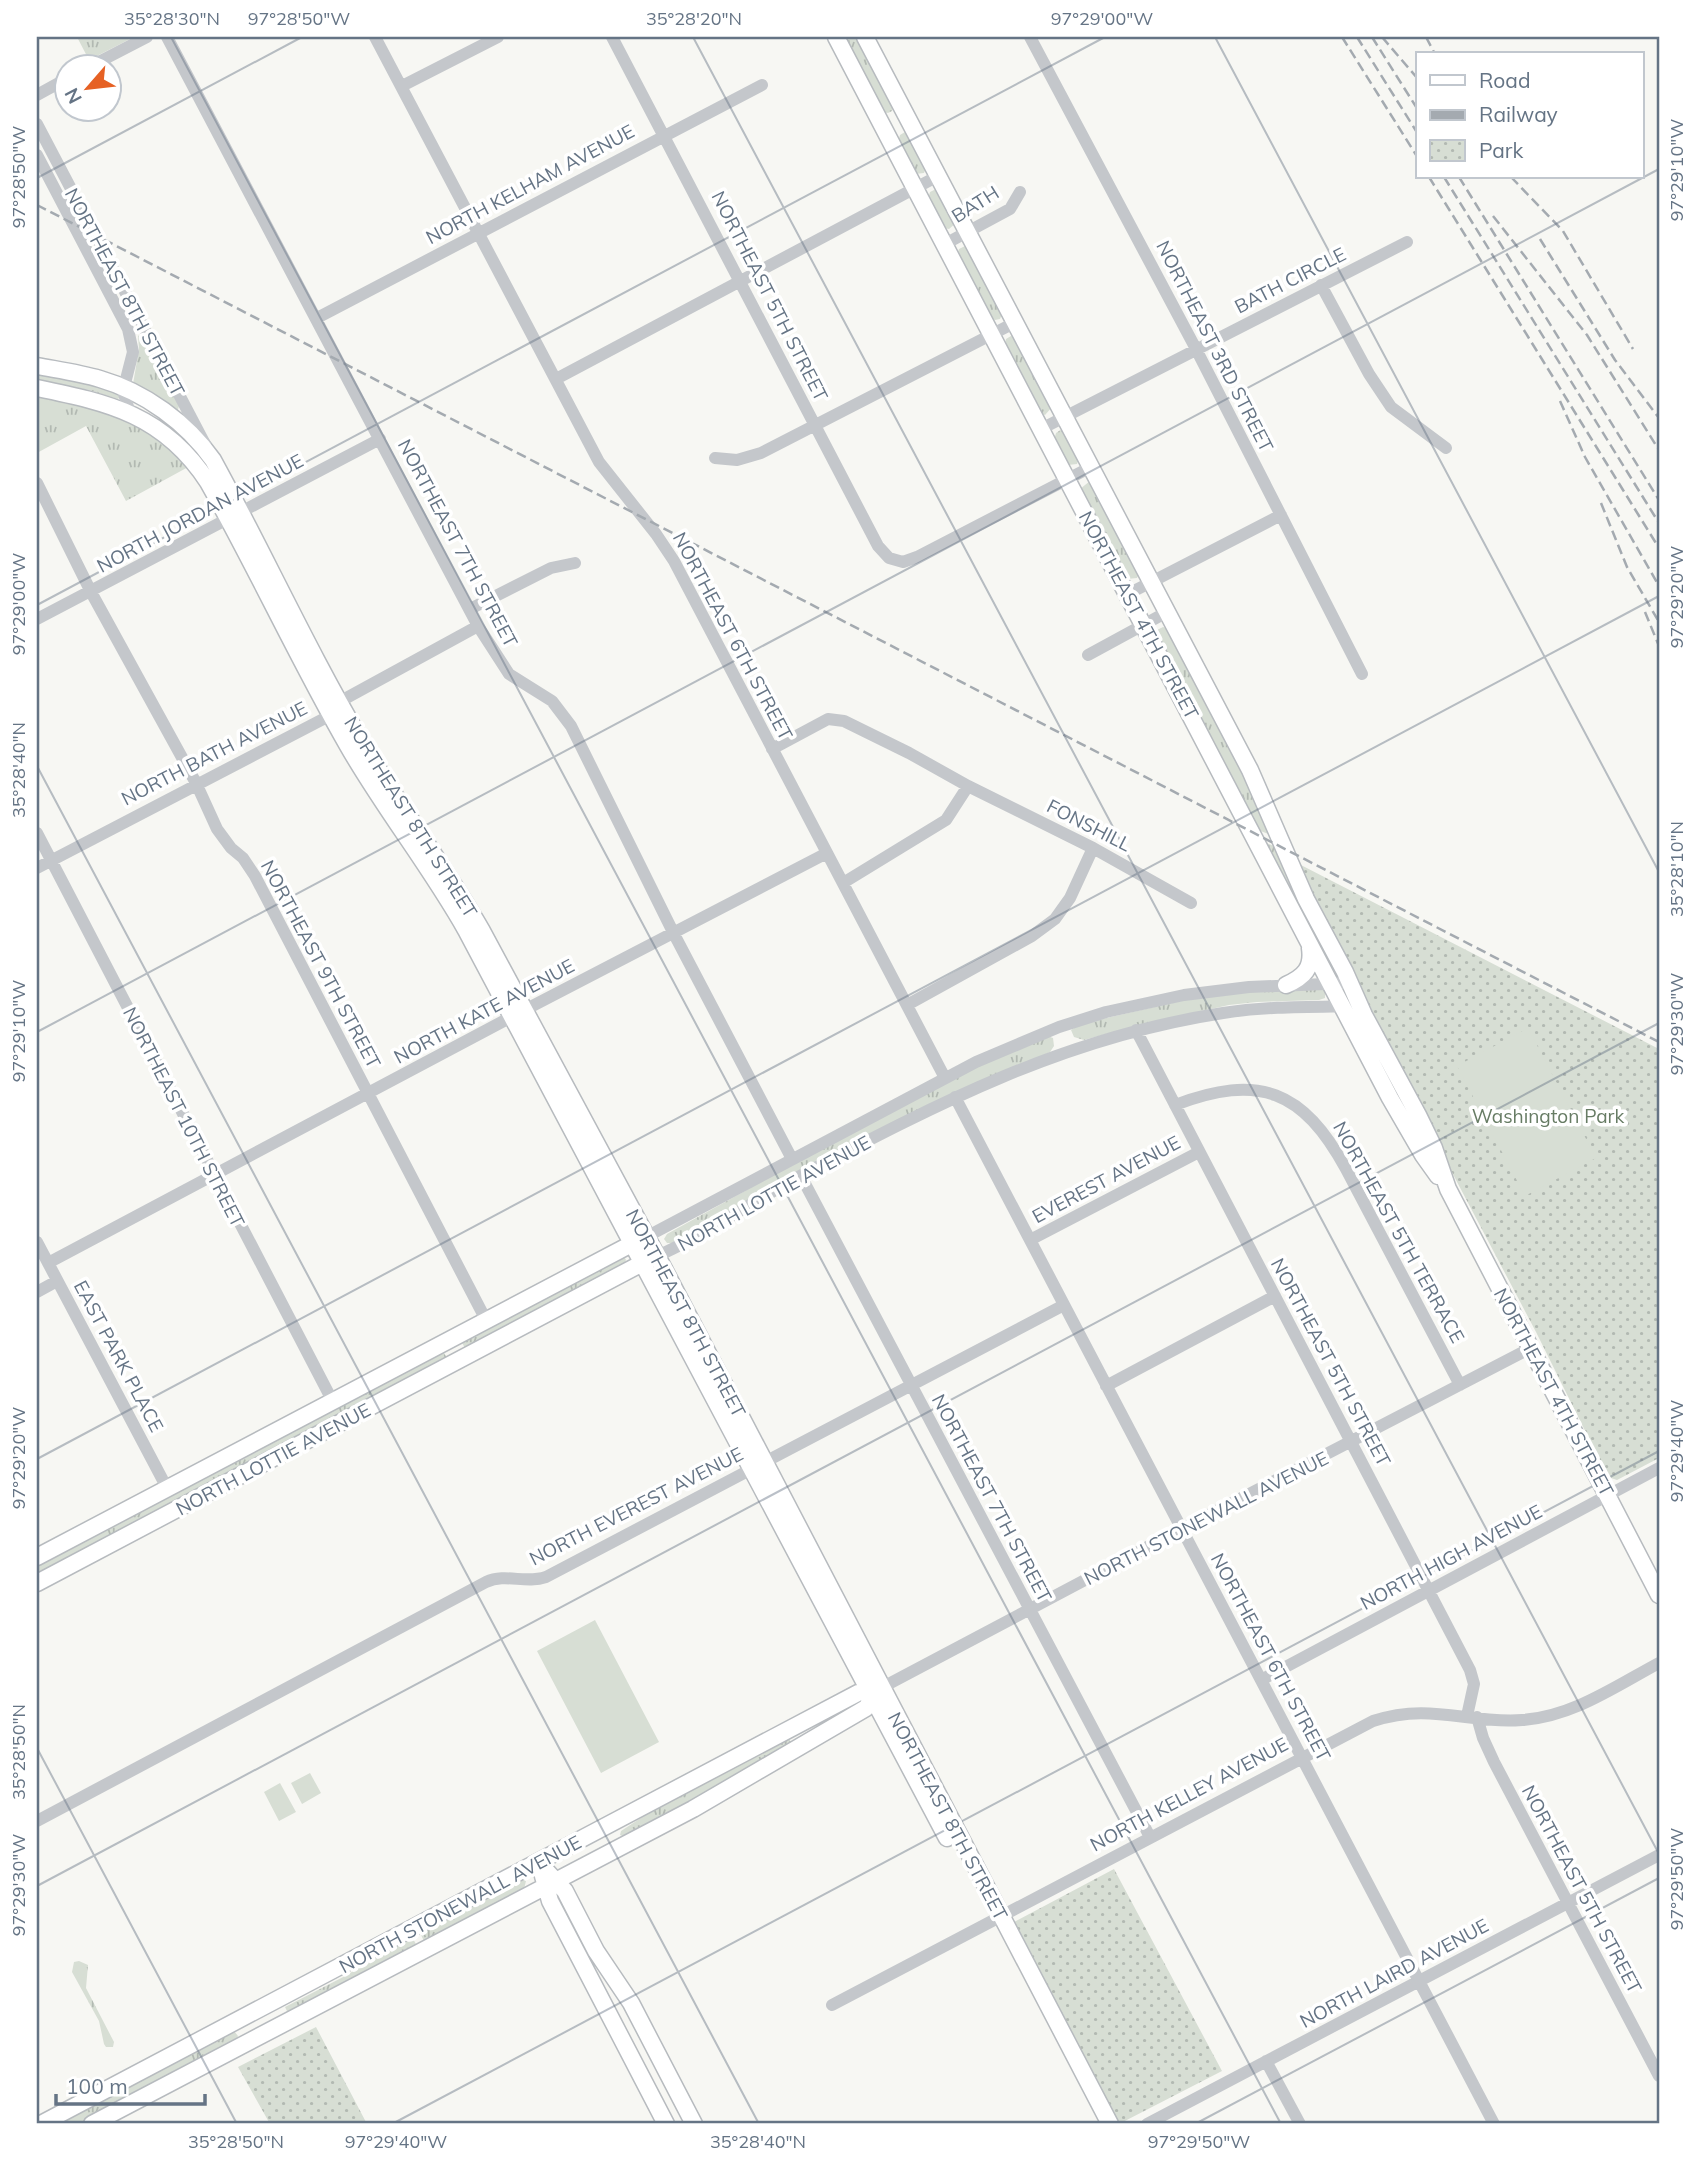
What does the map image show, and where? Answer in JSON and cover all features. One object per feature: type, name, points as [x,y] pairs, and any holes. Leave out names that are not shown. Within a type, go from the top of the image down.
[{"type":"main road","name":"NORTHEAST 4TH STREET","points":[[836,37],[1342,1006],[1410,1132],[1448,1189],[1659,1595]]},
{"type":"main road","name":"NORTHEAST 4TH STREET","points":[[865,37],[1250,770],[1287,859],[1434,1148],[1448,1189]]},
{"type":"main road","points":[[884,128],[906,116]]},
{"type":"main road","points":[[37,366],[100,379],[123,388],[181,424],[213,460],[235,516]]},
{"type":"main road","points":[[37,388],[92,400],[131,413],[159,429],[188,455],[235,516]]},
{"type":"main road","name":"NORTHEAST 8TH STREET","points":[[235,516],[374,790],[448,898],[519,1014],[874,1692],[995,1918],[1110,2124]]},
{"type":"main road","points":[[1286,985],[1305,973],[1310,965],[1310,945]]},
{"type":"main road","name":"NORTH LOTTIE AVENUE","points":[[37,1556],[639,1240]]},
{"type":"main road","name":"NORTH LOTTIE AVENUE","points":[[37,1583],[649,1259]]},
{"type":"main road","name":"NORTH STONEWALL AVENUE","points":[[41,2124],[858,1693],[874,1692]]},
{"type":"main road","name":"NORTH STONEWALL AVENUE","points":[[92,2124],[693,1809],[866,1707],[874,1692]]},
{"type":"main road","points":[[539,1863],[550,1883],[550,1901],[666,2124]]},
{"type":"main road","points":[[550,1883],[565,1891],[596,1951],[631,2003],[694,2124]]},
{"type":"main road","name":"NORTHEAST 8TH STREET","points":[[995,1918],[1098,2124]]},
{"type":"street","points":[[118,52],[147,37]]},
{"type":"street","name":"NORTHEAST 7TH STREET","points":[[167,37],[478,626],[509,674],[552,701],[571,726],[674,934],[792,1159]]},
{"type":"street","name":"NORTHEAST 6TH STREET","points":[[375,37],[599,462],[668,550],[945,1078]]},
{"type":"street","points":[[402,86],[498,37]]},
{"type":"street","name":"NORTHEAST 5TH STREET","points":[[612,37],[878,546],[889,558],[903,562],[942,546],[1068,480]]},
{"type":"street","name":"NORTHEAST 3RD STREET","points":[[1030,37],[1196,349],[1362,674]]},
{"type":"street","name":"NORTH KELHAM AVENUE","points":[[317,318],[762,85]]},
{"type":"street","name":"NORTHEAST 8TH STREET","points":[[37,124],[213,460]]},
{"type":"street","name":"NORTHEAST 8TH STREET","points":[[37,155],[128,329],[133,346],[132,358],[123,388]]},
{"type":"street","points":[[556,379],[938,176]]},
{"type":"street","name":"BATH","points":[[945,244],[1010,209],[1020,192]]},
{"type":"street","name":"BATH CIRCLE","points":[[1041,429],[1407,242]]},
{"type":"street","points":[[1321,285],[1369,374],[1391,407],[1447,448]]},
{"type":"street","points":[[715,458],[737,460],[761,453],[1014,323]]},
{"type":"street","points":[[123,388],[131,413]]},
{"type":"street","name":"NORTH JORDAN AVENUE","points":[[37,619],[380,439]]},
{"type":"street","points":[[1068,480],[1091,467]]},
{"type":"street","name":"NORTHEAST 9TH STREET","points":[[37,483],[91,593],[196,783],[217,829],[255,876],[486,1320]]},
{"type":"street","points":[[1128,594],[1281,515]]},
{"type":"street","points":[[470,609],[551,568],[575,563]]},
{"type":"street","points":[[1088,655],[1167,612]]},
{"type":"street","name":"NORTH BATH AVENUE","points":[[37,868],[335,709],[478,626]]},
{"type":"street","points":[[772,749],[828,719],[844,721],[909,752],[968,786],[946,820],[843,883]]},
{"type":"street","name":"FONSHILL","points":[[968,786],[1093,848],[1191,903]]},
{"type":"street","name":"NORTHEAST 10TH STREET","points":[[37,833],[332,1400]]},
{"type":"street","points":[[906,1005],[1032,936],[1055,919],[1070,898],[1093,848]]},
{"type":"street","name":"NORTH KATE AVENUE","points":[[48,1263],[827,853]]},
{"type":"street","name":"NORTH LOTTIE AVENUE","points":[[639,1240],[945,1078],[1039,1035],[1106,1012],[1184,995],[1286,985],[1350,983]]},
{"type":"street","name":"NORTH LOTTIE AVENUE","points":[[649,1259],[801,1176],[955,1097],[1049,1057],[1136,1030],[1224,1012],[1360,1006]]},
{"type":"street","name":"NORTHEAST 5TH STREET","points":[[1136,1030],[1473,1677],[1472,1717],[1659,2076]]},
{"type":"street","name":"NORTHEAST 5TH TERRACE","points":[[1175,1105],[1212,1092],[1248,1089],[1289,1102],[1318,1125],[1340,1158],[1460,1385]]},
{"type":"street","name":"NORTHEAST 6TH STREET","points":[[955,1097],[1494,2124]]},
{"type":"street","name":"EVEREST AVENUE","points":[[1030,1240],[1199,1152]]},
{"type":"street","name":"NORTHEAST 7TH STREET","points":[[801,1176],[1150,1837]]},
{"type":"street","name":"EAST PARK PLACE","points":[[37,1242],[167,1488]]},
{"type":"street","points":[[37,1292],[57,1281]]},
{"type":"street","points":[[1106,1386],[1275,1296]]},
{"type":"street","name":"NORTH EVEREST AVENUE","points":[[37,1821],[486,1582],[500,1577],[529,1581],[545,1577],[1064,1305]]},
{"type":"street","name":"NORTH STONEWALL AVENUE","points":[[874,1692],[1531,1348]]},
{"type":"street","name":"NORTH HIGH AVENUE","points":[[1261,1680],[1659,1468]]},
{"type":"street","name":"NORTH KELLEY AVENUE","points":[[832,2004],[1364,1724],[1387,1716],[1424,1712],[1525,1720],[1557,1713],[1595,1698],[1659,1663]]},
{"type":"street","name":"NORTH LAIRD AVENUE","points":[[1147,2124],[1659,1855]]},
{"type":"street","points":[[1266,2061],[1300,2124]]},
{"type":"green space","points":[[77,37],[134,37],[105,52],[85,52]]},
{"type":"green space","points":[[844,37],[859,37],[894,104],[892,111],[882,111]]},
{"type":"green space","points":[[905,132],[910,134],[927,166],[924,173],[915,174],[898,142],[900,135]]},
{"type":"green space","points":[[936,189],[956,223],[949,229],[944,228],[928,199],[930,192]]},
{"type":"green space","points":[[965,246],[969,248],[1003,312],[1000,319],[990,318],[957,255],[959,249]]},
{"type":"green space","points":[[141,334],[179,406],[178,410],[133,384],[139,349],[138,336]]},
{"type":"green space","points":[[1011,336],[1017,338],[1053,406],[1045,415],[1040,413],[1005,346],[1006,339]]},
{"type":"green space","points":[[37,371],[101,384],[121,396],[118,399],[89,390],[37,380]]},
{"type":"green space","points":[[37,394],[89,405],[152,431],[190,466],[126,501],[86,426],[37,453]]},
{"type":"green space","points":[[1062,429],[1079,458],[1077,464],[1068,465],[1054,440],[1056,433]]},
{"type":"green space","points":[[1090,481],[1140,572],[1137,578],[1127,579],[1080,489]]},
{"type":"green space","points":[[1163,627],[1169,629],[1240,764],[1271,835],[1258,830],[1157,636],[1157,630]]},
{"type":"green space","points":[[1264,842],[1276,847],[1339,976],[1332,974]]},
{"type":"green space","name":"Washington Park","points":[[1297,863],[1659,1049],[1659,1458],[1617,1480],[1605,1471]]},
{"type":"green space","points":[[1322,988],[1325,998],[1319,1000],[1229,1005],[1084,1040],[1074,1037],[1071,1030],[1080,1024],[1216,993]]},
{"type":"green space","points":[[1528,1028],[1596,1158],[1525,1196],[1457,1066]]},
{"type":"green space","points":[[1045,1035],[1053,1038],[1054,1046],[1050,1052],[673,1243],[667,1243],[664,1239],[667,1234],[777,1170],[939,1084]]},
{"type":"green space","points":[[623,1254],[626,1260],[623,1266],[465,1348],[461,1341]]},
{"type":"green space","points":[[443,1351],[447,1358],[37,1580],[37,1561]]},
{"type":"green space","points":[[595,1620],[659,1742],[601,1773],[537,1651]]},
{"type":"green space","points":[[788,1738],[791,1742],[788,1748],[625,1837],[620,1835],[621,1831],[673,1797]]},
{"type":"green space","points":[[310,1773],[321,1793],[302,1804],[291,1783]]},
{"type":"green space","points":[[280,1783],[296,1812],[279,1821],[264,1792]]},
{"type":"green space","points":[[1114,1869],[1222,2071],[1119,2124],[1015,1932],[1014,1922]]},
{"type":"green space","points":[[520,1879],[526,1881],[524,1889],[425,1943],[419,1931]]},
{"type":"green space","points":[[411,1935],[417,1946],[288,2013],[285,2007],[349,1974],[378,1952]]},
{"type":"green space","points":[[74,1962],[88,1965],[86,1988],[114,2042],[113,2047],[106,2047],[104,2044],[99,2021],[72,1972]]},
{"type":"green space","points":[[316,2027],[367,2124],[270,2124],[238,2067]]},
{"type":"green space","points":[[234,2031],[238,2036],[236,2041],[78,2124],[55,2124]]},
{"type":"railway","points":[[1342,37],[1416,155]]},
{"type":"railway","points":[[1357,37],[1416,131]]},
{"type":"railway","points":[[1372,37],[1416,107]]},
{"type":"railway","points":[[1382,37],[1416,77]]},
{"type":"railway","points":[[1426,37],[1434,52]]},
{"type":"railway","points":[[1430,178],[1659,548]]},
{"type":"railway","points":[[1445,178],[1659,523]]},
{"type":"railway","points":[[1460,178],[1659,500]]},
{"type":"railway","points":[[1512,178],[1563,231],[1633,349]]},
{"type":"railway","points":[[37,205],[1659,1042]]},
{"type":"railway","points":[[1493,216],[1587,335],[1659,450]]},
{"type":"railway","points":[[1540,239],[1615,360],[1659,418]]},
{"type":"railway","points":[[1560,401],[1585,457],[1659,586]]},
{"type":"railway","points":[[1601,503],[1627,567],[1659,622]]},
{"type":"railway","points":[[1645,612],[1659,646]]}]
